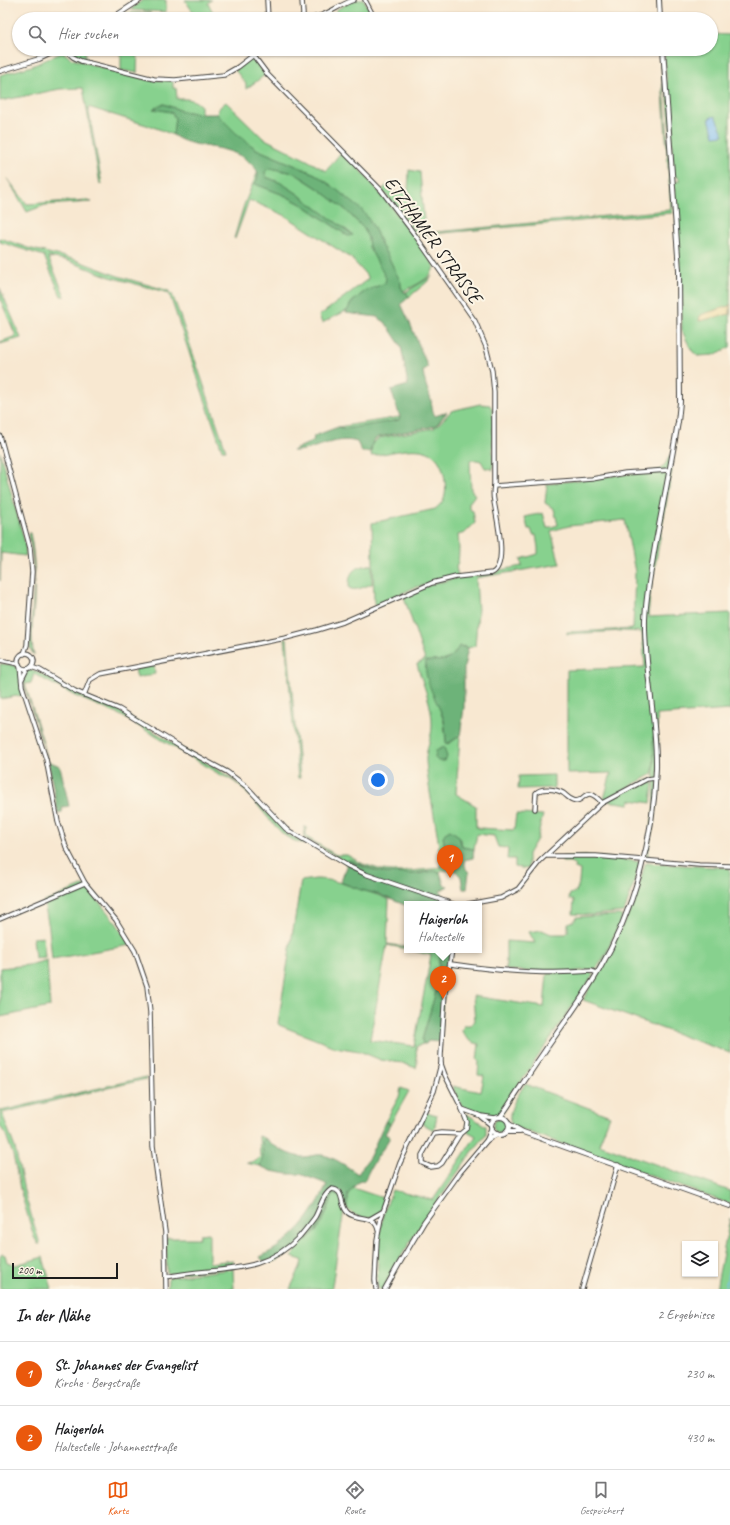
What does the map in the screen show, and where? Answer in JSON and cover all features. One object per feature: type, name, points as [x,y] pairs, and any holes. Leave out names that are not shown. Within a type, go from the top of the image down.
[{"type":"street","points":[[122,12],[140,0]]},
{"type":"street","points":[[267,0],[268,12]]},
{"type":"street","points":[[302,0],[303,12]]},
{"type":"street","points":[[329,12],[354,0]]},
{"type":"street","points":[[365,0],[371,12]]},
{"type":"street","points":[[659,0],[660,12]]},
{"type":"street","points":[[0,71],[45,56]]},
{"type":"street","points":[[72,56],[81,61],[161,80],[222,76],[238,67],[252,56]]},
{"type":"street","name":"ETZHAMER STRASSE","points":[[84,695],[90,680],[100,674],[286,638],[316,630],[342,622],[432,583],[456,577],[492,573],[496,571],[498,567],[500,538],[494,503],[494,392],[492,371],[486,348],[472,316],[415,235],[381,190],[268,75],[254,56]]},
{"type":"street","points":[[500,1117],[507,1109],[597,973],[625,916],[643,860],[650,825],[655,778],[655,729],[645,620],[647,596],[678,422],[680,402],[680,294],[663,56]]},
{"type":"street","points":[[0,436],[30,548],[32,572],[27,646],[24,654],[19,658],[0,660]]},
{"type":"street","points":[[494,486],[592,479],[625,473],[669,470]]},
{"type":"street","points":[[27,646],[34,662],[40,670]]},
{"type":"street","points":[[24,654],[30,654]]},
{"type":"street","points":[[19,658],[22,686],[46,759],[62,836],[72,861],[85,883],[116,920],[135,951],[141,965],[149,994],[153,1146],[165,1232],[166,1289]]},
{"type":"street","points":[[5,660],[40,670],[74,691],[120,709],[184,749],[227,772],[247,787],[286,829],[348,866],[365,874],[445,901]]},
{"type":"street","points":[[22,679],[34,662]]},
{"type":"street","points":[[482,901],[501,898],[522,886],[535,866],[602,803],[647,779],[655,778]]},
{"type":"street","points":[[535,809],[536,793],[540,790],[559,791],[574,801],[586,794],[590,794],[596,796],[602,803]]},
{"type":"street","points":[[546,856],[596,856],[730,866]]},
{"type":"street","points":[[0,919],[85,883]]},
{"type":"street","points":[[452,953],[445,999],[441,1052],[442,1064],[462,1109],[467,1126],[460,1134],[440,1165],[432,1167],[422,1163],[422,1155],[434,1134],[441,1132],[460,1134]]},
{"type":"street","points":[[451,964],[506,972],[556,973],[592,971],[597,973]]},
{"type":"street","points":[[376,1289],[375,1280],[378,1230],[400,1163],[434,1091],[442,1064]]},
{"type":"street","points":[[462,1109],[480,1116],[506,1118],[523,1132],[730,1206]]},
{"type":"street","points":[[507,1109],[509,1122],[507,1132]]},
{"type":"street","points":[[480,1116],[497,1134]]},
{"type":"street","points":[[487,1140],[495,1118]]},
{"type":"street","points":[[385,1289],[424,1222],[460,1172],[487,1140],[497,1134],[502,1135],[507,1132],[523,1132]]},
{"type":"street","points":[[582,1289],[618,1165]]},
{"type":"street","points":[[166,1276],[239,1268],[271,1259],[286,1249],[301,1235],[314,1217],[326,1193],[332,1189],[340,1192],[342,1204],[348,1212],[354,1216],[370,1219],[375,1223],[378,1230]]},
{"type":"street","points":[[370,1219],[379,1215],[384,1210]]},
{"type":"green space","points":[[143,0],[166,0],[166,12],[131,10]]},
{"type":"green space","points":[[185,0],[212,0],[208,3],[213,12],[193,12]]},
{"type":"green space","points":[[364,0],[371,12],[337,12],[336,10],[350,2]]},
{"type":"green space","points":[[718,34],[730,35],[730,347],[714,355],[698,356],[692,351],[682,331],[680,266],[674,185],[675,182],[679,181],[679,178],[675,176],[665,56],[718,56]]},
{"type":"green space","points":[[54,56],[68,56],[72,59],[149,80],[173,81],[173,88],[176,88],[177,99],[195,102],[201,106],[201,114],[182,111],[164,104],[154,108],[171,112],[175,118],[173,135],[156,128],[88,107],[102,184],[100,184],[83,88],[60,89],[0,101],[0,75],[32,66]]},
{"type":"green space","points":[[74,56],[85,56],[85,61]]},
{"type":"green space","points":[[121,56],[138,56],[137,73],[121,70]]},
{"type":"green space","points":[[662,56],[673,208],[672,213],[419,235],[416,234],[382,190],[387,185],[392,192],[408,193],[409,170],[420,172],[425,233],[671,209]]},
{"type":"green space","points":[[251,58],[254,58],[265,75],[246,89],[246,84],[235,70]]},
{"type":"green space","points":[[226,102],[263,138],[326,171],[342,151],[391,206],[413,235],[434,265],[431,274],[423,281],[403,291],[389,258],[369,219],[332,186],[315,174],[256,149],[237,134],[217,114],[219,108]]},
{"type":"green space","points":[[164,104],[182,111],[201,114],[217,114],[237,134],[256,149],[315,174],[361,209],[369,219],[377,234],[381,245],[401,283],[401,287],[409,297],[401,304],[428,367],[423,371],[433,412],[435,416],[447,412],[435,426],[378,437],[373,441],[370,452],[362,452],[357,442],[349,440],[332,442],[300,451],[292,451],[313,441],[314,436],[338,427],[345,429],[399,420],[400,417],[391,390],[408,385],[401,346],[385,322],[377,317],[346,313],[351,303],[364,292],[385,283],[386,278],[369,247],[368,238],[364,229],[346,210],[295,173],[269,168],[265,172],[266,177],[281,183],[295,192],[353,235],[348,236],[303,205],[284,195],[255,184],[258,176],[257,171],[245,159],[235,153],[192,144],[173,135],[175,118],[171,112],[153,109]]},
{"type":"green space","points":[[269,168],[294,173],[319,189],[346,210],[364,229],[368,238],[369,247],[387,278],[385,283],[364,292],[351,303],[348,310],[322,323],[319,316],[368,279],[368,277],[351,258],[284,215],[249,200],[235,239],[234,238],[244,205],[258,171],[256,184],[284,195],[303,205],[348,236],[350,233],[295,192],[281,183],[266,177],[264,172]]},
{"type":"green space","points":[[7,178],[27,204],[86,200],[92,202],[45,205],[27,212]]},
{"type":"green space","points":[[0,238],[28,248],[73,259],[118,276],[169,291],[169,293],[110,277],[66,260],[48,257],[65,296],[61,296],[44,256],[0,242]]},
{"type":"green space","points":[[432,276],[427,282],[409,297],[406,292]]},
{"type":"green space","points":[[0,288],[21,338],[0,344],[0,342],[16,336],[1,301]]},
{"type":"green space","points":[[169,293],[172,294],[178,310],[226,450],[222,450]]},
{"type":"green space","points":[[480,404],[490,405],[493,410],[493,470],[485,468],[481,461],[470,460],[471,490],[475,495],[469,503],[469,509],[473,511],[475,523],[465,533],[458,535],[459,557],[456,567],[458,576],[413,588],[379,605],[375,605],[372,523],[435,509],[443,501],[446,486],[442,467],[436,458],[428,452],[407,450],[371,456],[372,444],[379,438],[434,428],[451,411]]},
{"type":"green space","points":[[400,417],[399,420],[368,426],[351,428],[338,427]]},
{"type":"green space","points":[[0,452],[25,543],[26,556],[1,553],[0,581]]},
{"type":"green space","points":[[670,455],[672,471],[650,594],[648,617],[730,613],[730,710],[657,715],[659,771],[657,802],[648,860],[646,856],[655,802],[654,766],[652,774],[605,800],[611,773],[567,774],[567,670],[645,667],[642,632],[623,631],[567,634],[567,632],[633,629],[635,572],[625,520],[569,526],[551,531],[560,564],[476,578],[478,611],[475,646],[468,648],[463,646],[453,657],[444,660],[440,710],[444,722],[446,742],[448,744],[460,736],[456,794],[476,806],[476,827],[479,828],[514,830],[516,814],[543,815],[537,839],[528,854],[528,869],[515,867],[515,859],[507,859],[507,848],[498,847],[494,836],[477,834],[474,849],[462,847],[461,839],[443,837],[448,860],[456,871],[442,870],[440,872],[431,871],[405,874],[393,874],[368,868],[350,860],[345,862],[305,838],[304,827],[306,827],[306,836],[308,838],[336,855],[347,855],[363,864],[382,870],[400,872],[441,868],[426,762],[432,730],[432,718],[429,702],[417,664],[425,660],[404,597],[407,596],[406,594],[423,587],[457,578],[490,574],[500,570],[522,566],[521,559],[538,554],[536,535],[533,535],[531,529],[528,529],[525,517],[543,513],[547,528],[558,525],[554,509],[545,503],[547,484],[659,470],[666,463]]},
{"type":"green space","points":[[29,533],[33,550],[34,575],[33,561],[28,535]]},
{"type":"green space","points":[[372,565],[372,584],[358,589],[349,588],[350,578],[353,571],[359,567]]},
{"type":"green space","points":[[34,575],[32,636],[34,655],[30,649]]},
{"type":"green space","points":[[285,638],[287,638],[300,778],[298,778]]},
{"type":"green space","points":[[459,646],[468,648],[464,667],[464,708],[460,736],[447,744],[444,720],[429,684],[426,661],[446,660],[452,656]]},
{"type":"green space","points":[[0,664],[16,667],[20,676],[23,695],[0,699]]},
{"type":"green space","points":[[154,665],[155,674],[137,678],[135,669]]},
{"type":"green space","points":[[28,670],[36,671],[84,697],[118,710],[230,777],[243,787],[287,834],[306,842],[306,844],[291,839],[282,833],[235,782],[218,775],[219,774],[120,715],[75,696],[34,674],[31,683],[25,684],[48,762],[24,685],[24,675]]},
{"type":"green space","points":[[444,747],[447,757],[445,761],[438,761],[435,758],[436,751]]},
{"type":"green space","points":[[48,761],[60,766],[69,806],[63,807],[62,812],[58,813]]},
{"type":"green space","points":[[554,775],[554,788],[518,789],[519,776]]},
{"type":"green space","points":[[648,780],[653,783],[651,803],[631,800],[629,804],[607,801]]},
{"type":"green space","points":[[450,830],[459,836],[462,847],[474,849],[473,858],[464,860],[466,869],[469,872],[467,889],[463,889],[461,877],[448,862],[443,837],[445,833]]},
{"type":"green space","points":[[589,856],[639,862],[640,865],[625,910],[623,912],[591,915],[573,914],[574,900],[569,899],[570,894],[576,892],[579,883],[580,870],[575,868],[574,864],[570,862],[562,862],[562,857]]},
{"type":"green space","points":[[348,860],[364,867],[385,873],[417,874],[434,871],[440,872],[444,885],[448,886],[440,891],[445,901],[404,901],[404,905],[378,894],[361,890],[340,882],[347,867],[345,862]]},
{"type":"green space","points":[[645,864],[730,868],[730,1053],[583,1000],[629,912],[637,892]]},
{"type":"green space","points":[[316,879],[338,882],[389,900],[387,944],[404,947],[404,948],[387,945],[370,1040],[414,1046],[431,955],[422,953],[440,953],[437,988],[422,1040],[423,1044],[415,1047],[416,1068],[402,1063],[381,1060],[359,1051],[335,1047],[279,1025],[278,1023],[301,881]]},
{"type":"green space","points":[[82,886],[87,887],[117,924],[131,945],[52,959],[49,928],[44,902]]},
{"type":"green space","points":[[622,916],[622,918],[606,953],[595,969],[559,973],[506,970],[506,941],[535,943],[529,932],[542,930],[551,934],[566,934],[568,932],[568,923],[574,921],[577,917]]},
{"type":"green space","points":[[43,937],[45,957],[35,958],[33,938]]},
{"type":"green space","points":[[440,953],[450,953],[443,996],[440,1042],[428,1041],[426,1044],[423,1044],[422,1040],[437,988]]},
{"type":"green space","points":[[47,960],[50,1007],[0,1017],[0,968],[29,965]]},
{"type":"green space","points":[[590,972],[593,975],[592,977],[510,1098],[502,1113],[498,1115],[487,1115],[469,1110],[462,1106],[452,1086],[481,1092],[484,1076],[478,1075],[479,1061],[477,1060],[479,1044],[469,1040],[462,1031],[464,1025],[470,1025],[475,1021],[473,996],[544,1007],[547,974]]},
{"type":"green space","points":[[146,1077],[146,1079],[2,1113],[15,1148],[25,1195],[40,1244],[38,1244],[34,1237],[21,1193],[13,1155],[6,1135],[0,1126],[0,1109],[1,1111]]},
{"type":"green space","points":[[525,1084],[610,1116],[599,1144],[730,1191],[730,1204],[515,1127],[511,1123],[510,1112]]},
{"type":"green space","points":[[401,1088],[409,1091],[390,1125],[388,1122],[385,1122],[399,1097]]},
{"type":"green space","points":[[426,1112],[437,1115],[434,1130],[421,1123]]},
{"type":"green space","points":[[465,1113],[486,1126],[486,1135],[475,1148],[420,1227],[404,1251],[383,1289],[379,1289],[377,1285],[379,1235],[384,1213],[392,1190],[433,1200],[476,1136],[467,1131],[468,1124]]},
{"type":"green space","points":[[500,1119],[505,1121],[507,1126],[505,1131],[500,1133],[495,1131],[493,1126],[495,1121]]},
{"type":"green space","points":[[385,1122],[388,1122],[390,1125],[385,1134],[390,1137],[370,1169],[365,1180],[358,1182],[348,1194],[347,1208],[344,1205],[342,1195],[332,1194],[325,1215],[313,1234],[294,1250],[277,1261],[263,1261],[260,1257],[272,1251],[292,1236],[308,1218],[327,1185],[300,1174],[288,1174],[271,1171],[260,1166],[263,1156],[262,1140],[266,1139],[283,1151],[293,1155],[305,1157],[314,1155],[327,1156],[358,1174],[370,1156]]},
{"type":"green space","points":[[259,1136],[266,1139],[262,1141],[263,1156],[260,1166],[246,1163],[256,1161],[260,1157]]},
{"type":"green space","points":[[353,1188],[386,1199],[383,1207],[376,1216],[371,1218],[361,1217],[347,1209],[344,1205],[348,1201],[348,1194]]},
{"type":"green space","points":[[334,1193],[340,1194],[344,1210],[331,1289],[290,1289],[302,1263],[302,1260],[292,1257],[299,1247],[316,1231],[325,1216]]},
{"type":"green space","points":[[730,1218],[730,1289],[716,1289]]},
{"type":"green space","points":[[209,1233],[209,1263],[233,1260],[233,1267],[172,1274],[167,1273],[166,1238],[199,1238],[200,1234]]},
{"type":"green space","points":[[2,1254],[5,1255],[7,1262],[16,1265],[43,1257],[52,1289],[0,1289],[0,1257]]},
{"type":"green space","points":[[233,1269],[234,1289],[167,1289],[168,1280],[170,1277]]},
{"type":"sand","points":[[730,304],[730,314],[699,321],[700,316],[703,314],[729,306]]},
{"type":"water","points":[[715,116],[724,135],[714,136],[709,118]]},
{"type":"waterway","points":[[725,1289],[730,1263]]},
{"type":"place","name":"St. Johannes der Evangelist","points":[[450,878]]},
{"type":"place","name":"Haigerloh","points":[[443,999]]}]
